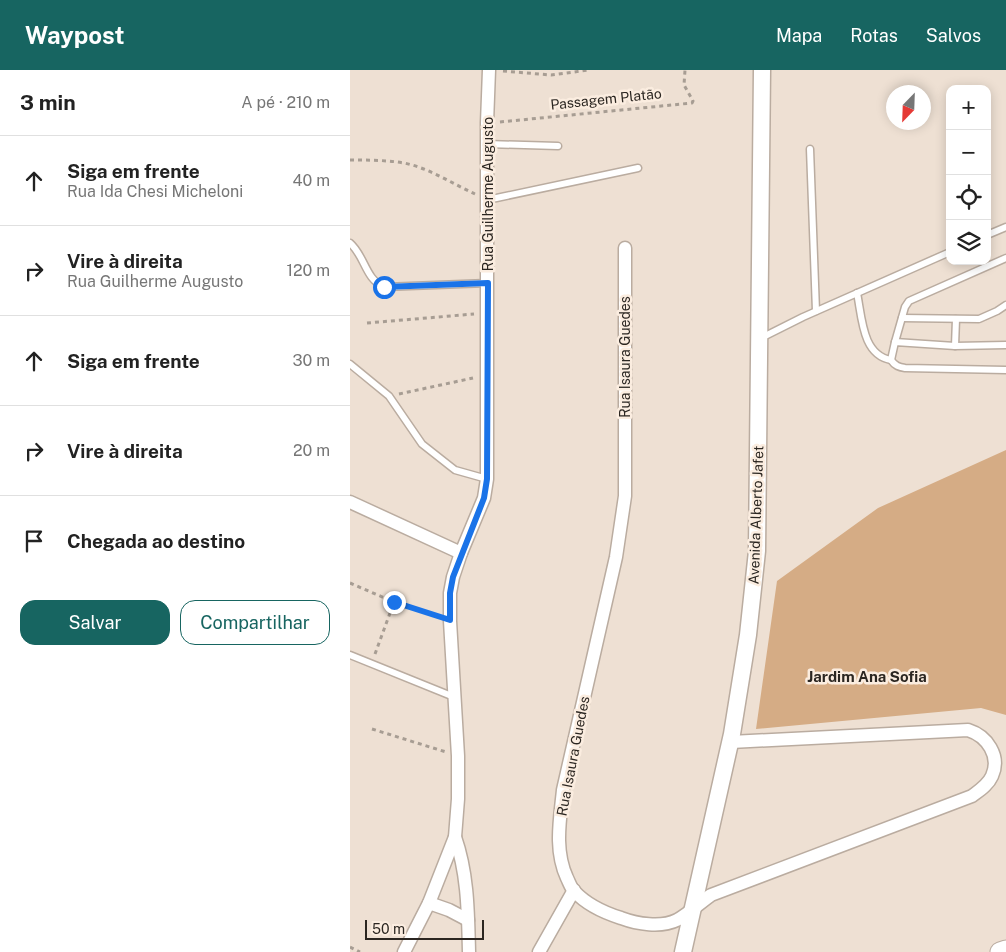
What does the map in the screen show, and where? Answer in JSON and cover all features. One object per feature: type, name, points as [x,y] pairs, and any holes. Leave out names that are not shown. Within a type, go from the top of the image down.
[{"type":"main road","points":[[1000,952],[1006,950]]},
{"type":"street","name":"Rua Guilherme Augusto","points":[[455,837],[458,800],[458,756],[450,593],[461,554],[484,498],[487,479],[487,123],[489,70]]},
{"type":"street","name":"Avenida Alberto Jafet","points":[[683,952],[731,742],[748,635],[758,551],[762,70]]},
{"type":"street","name":"Rua Isaura Guedes","points":[[625,248],[625,496],[616,557],[563,790],[559,827],[559,844],[563,869],[574,890],[589,903],[609,914],[634,923],[662,924],[677,920],[712,895],[972,796],[992,778],[995,760],[991,747],[985,739],[977,733],[968,730],[731,742]]},
{"type":"street","points":[[350,502],[461,554]]},
{"type":"street","points":[[404,952],[429,903],[455,837]]},
{"type":"street","points":[[455,837],[465,872],[469,952]]},
{"type":"street","points":[[539,952],[574,890]]},
{"type":"street","points":[[429,903],[450,910],[468,920]]},
{"type":"lane","points":[[487,144],[558,146]]},
{"type":"lane","points":[[810,149],[816,311]]},
{"type":"lane","points":[[487,200],[638,168]]},
{"type":"lane","points":[[991,233],[1006,227]]},
{"type":"lane","points":[[350,243],[376,284],[384,287],[488,283]]},
{"type":"lane","points":[[760,339],[816,311],[946,254]]},
{"type":"lane","points":[[891,360],[905,307],[909,301],[1006,258]]},
{"type":"lane","points":[[857,293],[868,344],[876,353],[891,360],[899,367],[1006,370]]},
{"type":"lane","points":[[902,318],[979,319],[997,311],[1006,304]]},
{"type":"lane","points":[[955,346],[956,319]]},
{"type":"lane","points":[[895,342],[955,346],[1006,345]]},
{"type":"lane","points":[[350,364],[389,396],[422,444],[455,470],[487,479]]},
{"type":"lane","points":[[350,655],[454,697]]},
{"type":"path","points":[[489,70],[551,76],[589,70]]},
{"type":"path","name":"Passagem Platão","points":[[487,123],[692,103],[691,94],[684,85],[685,70]]},
{"type":"path","points":[[350,160],[379,160],[406,163],[487,200]]},
{"type":"path","points":[[367,323],[487,313]]},
{"type":"path","points":[[389,396],[488,375]]},
{"type":"path","points":[[350,583],[394,602],[450,620]]},
{"type":"path","points":[[371,664],[394,602]]},
{"type":"path","points":[[372,729],[458,756]]},
{"type":"path","points":[[350,947],[360,952]]},
{"type":"shaded area","points":[[1006,450],[1006,715],[981,708],[756,729],[777,581],[878,508]]},
{"type":"district","name":"Jardim Ana Sofia","points":[[867,677]]},
{"type":"route","points":[[384,287],[488,283],[487,479],[484,498],[453,577],[450,593],[450,620],[394,602]]}]
